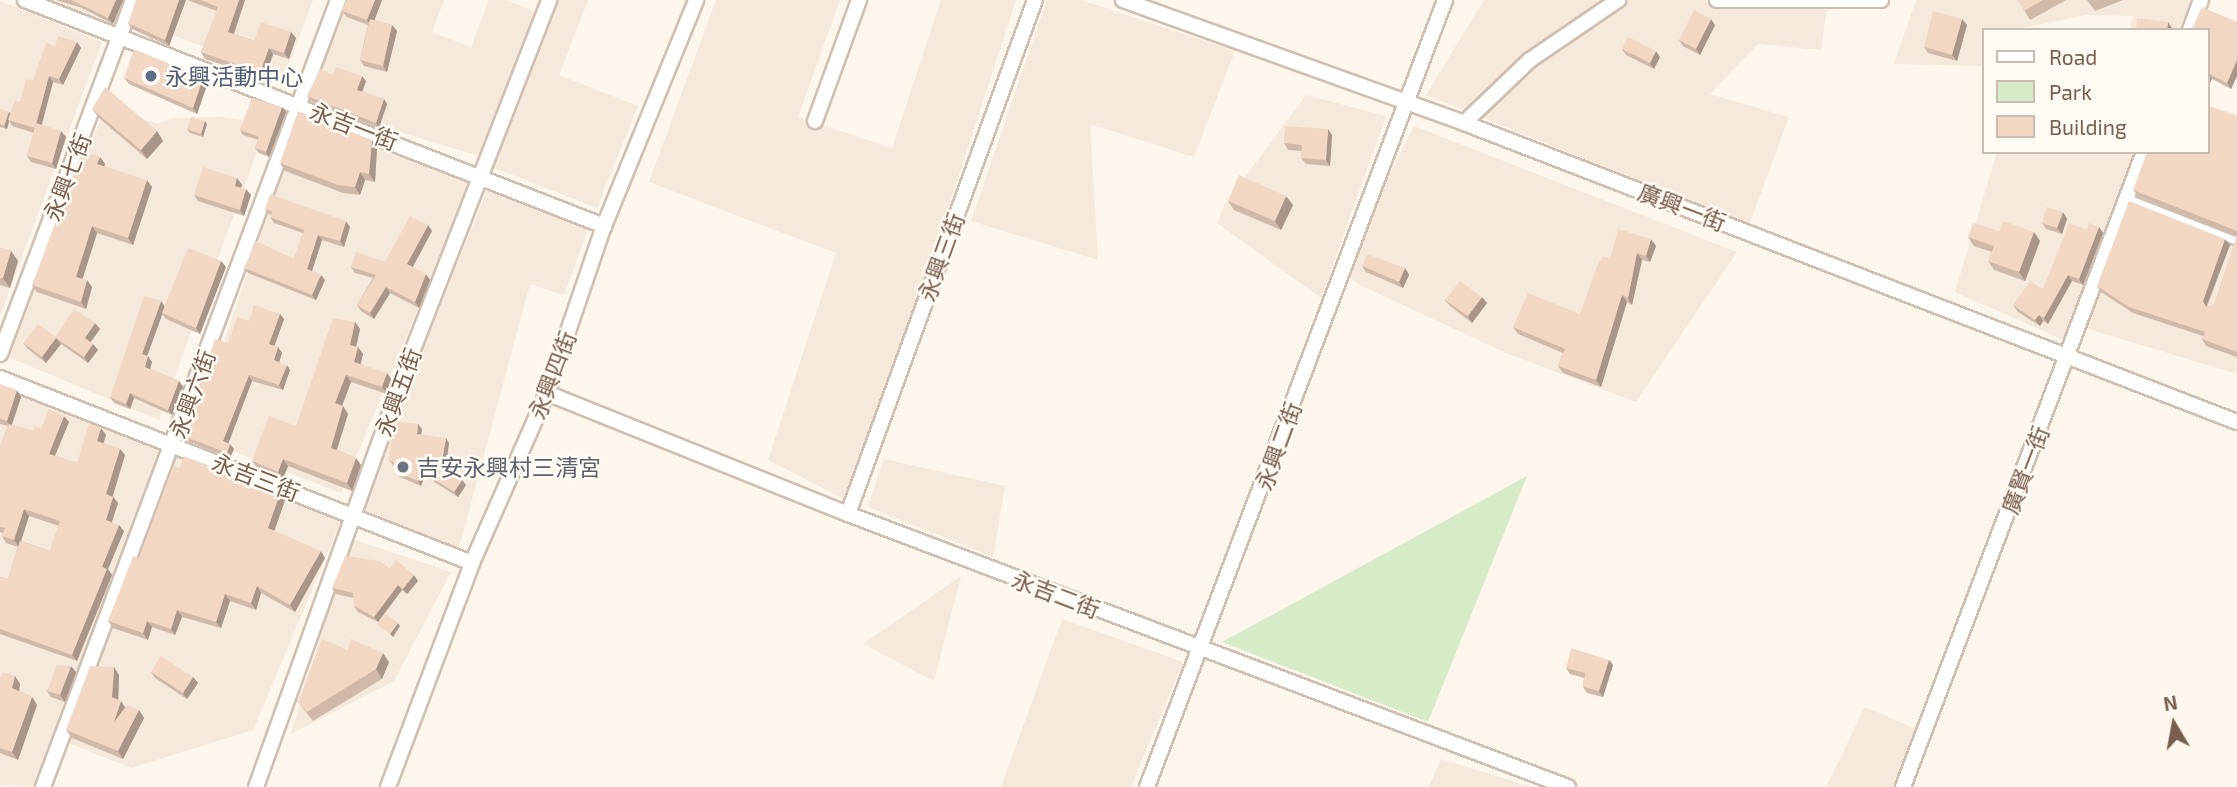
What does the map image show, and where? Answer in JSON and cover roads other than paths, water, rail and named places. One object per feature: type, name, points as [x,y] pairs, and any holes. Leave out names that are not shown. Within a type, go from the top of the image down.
[{"type":"street","name":"永吉一街","points":[[25,0],[298,104],[604,226]]},
{"type":"street","name":"永興七街","points":[[0,354],[133,0]]},
{"type":"street","name":"永興六街","points":[[43,787],[338,0]]},
{"type":"street","name":"永興五街","points":[[256,787],[412,352],[484,177],[549,0]]},
{"type":"street","name":"永興四街","points":[[388,787],[472,563],[547,393],[604,226],[696,0]]},
{"type":"street","points":[[815,121],[859,0]]},
{"type":"street","name":"永興三街","points":[[848,514],[1035,0]]},
{"type":"street","name":"廣興一街","points":[[1124,0],[1464,123],[2237,422]]},
{"type":"street","name":"永興二街","points":[[1147,787],[1202,650],[1445,0]]},
{"type":"street","points":[[1464,123],[1530,60],[1618,0]]},
{"type":"street","points":[[1717,0],[1881,0]]},
{"type":"street","points":[[2191,28],[2201,0]]},
{"type":"street","name":"廣賢一街","points":[[1903,787],[2069,357],[2143,154]]},
{"type":"street","name":"永吉三街","points":[[0,378],[472,563]]},
{"type":"street","name":"永吉二街","points":[[547,393],[848,514],[1568,787]]},
{"type":"lane","points":[[2127,198],[2237,241],[2233,253]]},
{"type":"place","name":"永興活動中心","points":[[151,76]]},
{"type":"place","name":"吉安永興村三清宮","points":[[403,467]]}]
